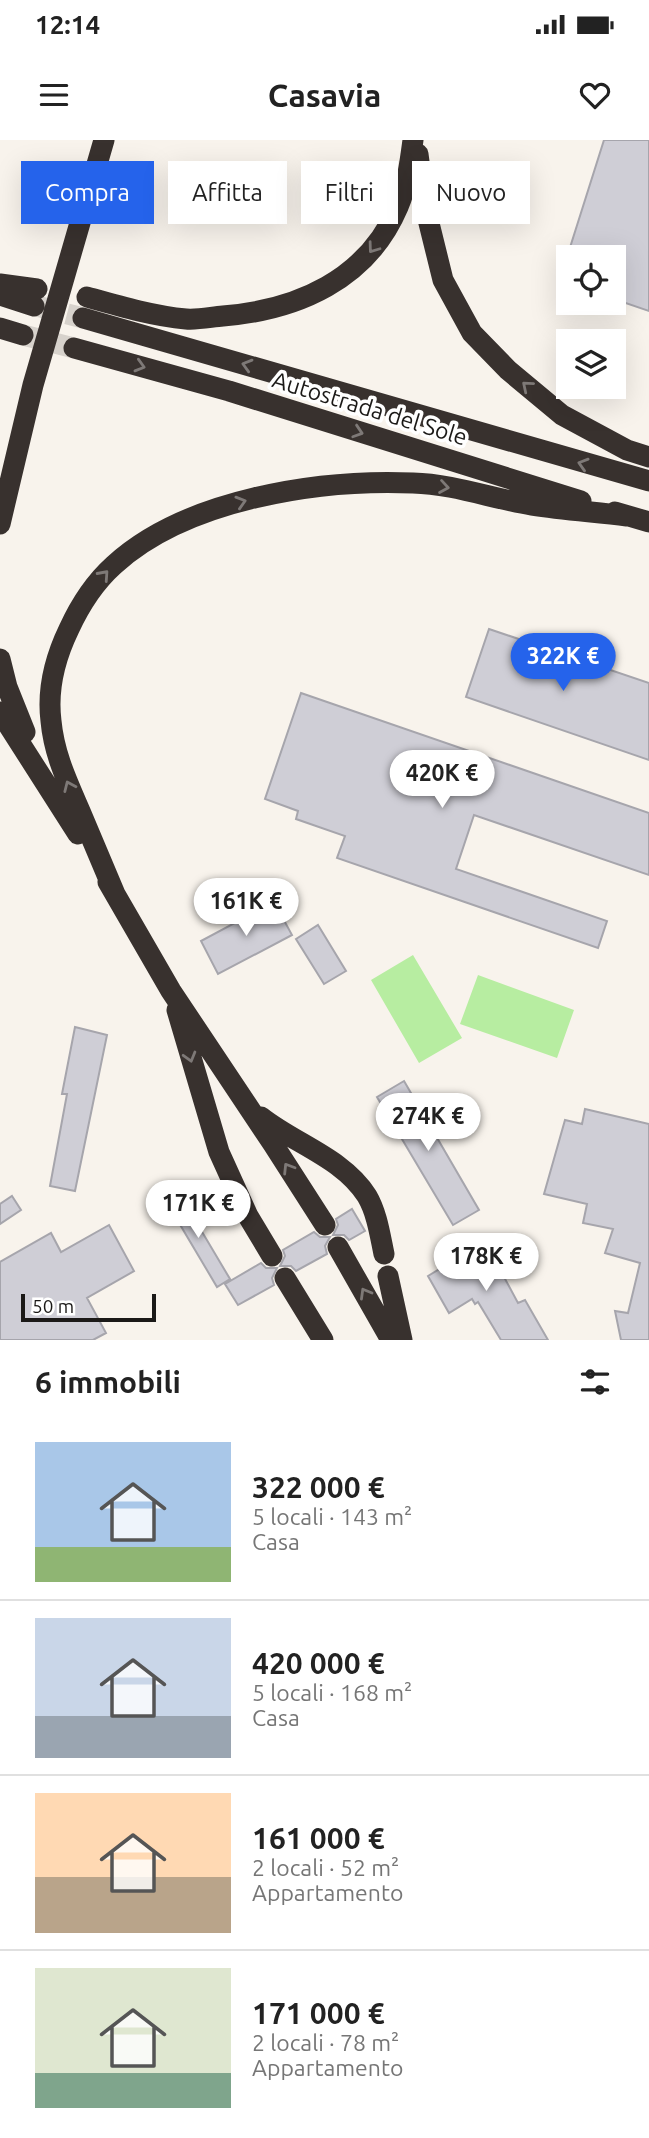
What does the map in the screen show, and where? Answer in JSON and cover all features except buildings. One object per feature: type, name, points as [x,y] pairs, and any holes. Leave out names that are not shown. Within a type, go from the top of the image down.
[{"type":"highway","points":[[0,524],[33,385],[104,140]]},
{"type":"highway","points":[[87,297],[125,308],[188,319],[252,314],[305,298],[351,271],[375,246],[398,208],[415,140]]},
{"type":"highway","points":[[415,140],[425,207],[443,280],[472,333],[508,370],[562,415],[627,450],[649,457]]},
{"type":"highway","points":[[0,284],[36,297],[0,295]]},
{"type":"highway","name":"Autostrada del Sole","points":[[83,318],[649,481]]},
{"type":"highway","points":[[0,328],[23,335]]},
{"type":"highway","name":"Autostrada del Sole","points":[[74,348],[229,391],[649,522]]},
{"type":"highway","points":[[115,894],[61,767],[50,718],[50,692],[62,643],[85,599],[114,565],[137,546],[177,524],[261,496],[298,488],[377,482],[416,483],[531,505],[627,516]]},
{"type":"highway","points":[[0,659],[17,715],[57,800]]},
{"type":"highway","points":[[0,712],[115,894],[171,991],[325,1225]]},
{"type":"highway","points":[[171,991],[219,1152],[244,1207],[272,1256]]},
{"type":"highway","points":[[250,1109],[276,1129],[342,1168],[357,1182],[368,1197],[375,1215],[384,1254]]},
{"type":"highway","points":[[338,1247],[391,1340]]},
{"type":"highway","points":[[388,1276],[402,1340]]},
{"type":"highway","points":[[285,1278],[323,1340]]},
{"type":"green space","points":[[413,955],[462,1038],[419,1063],[371,980]]},
{"type":"green space","points":[[478,975],[574,1010],[557,1058],[460,1024]]},
{"type":"tunnel","points":[[37,306],[83,318]]},
{"type":"tunnel","points":[[23,335],[74,348]]}]
